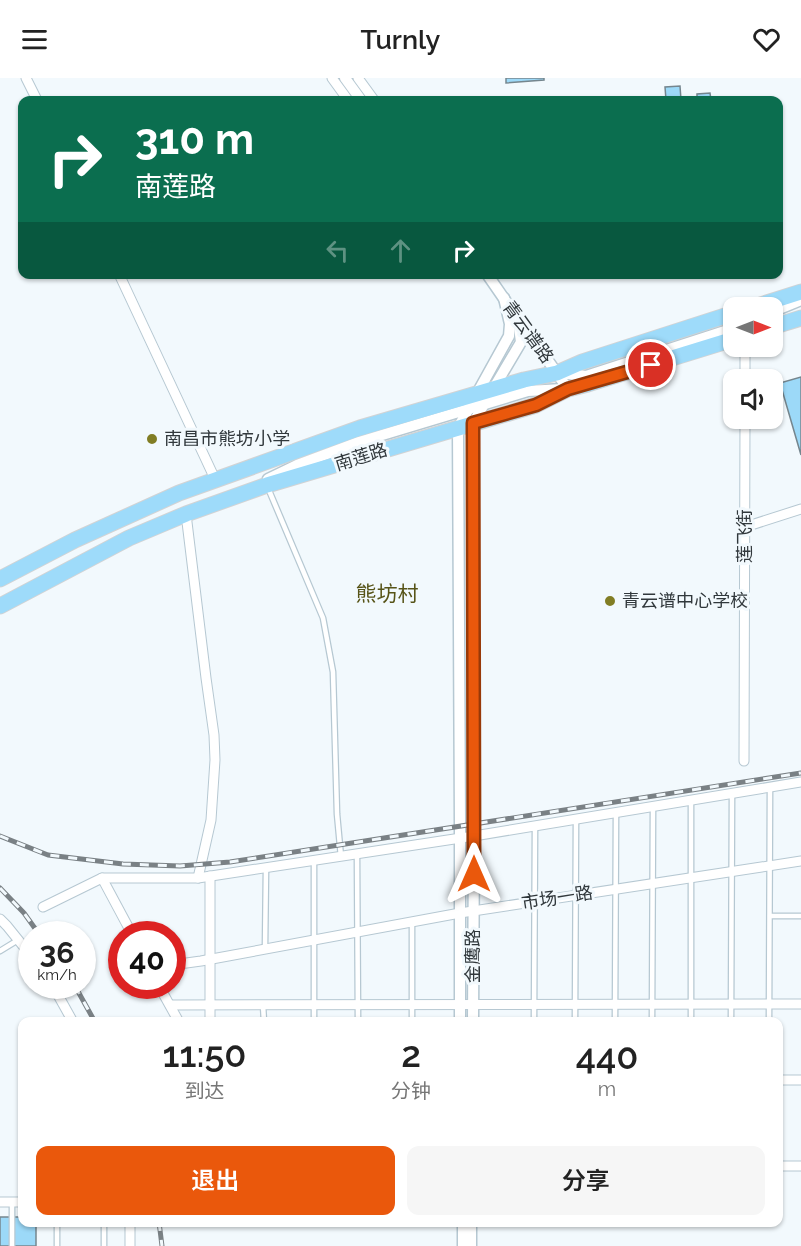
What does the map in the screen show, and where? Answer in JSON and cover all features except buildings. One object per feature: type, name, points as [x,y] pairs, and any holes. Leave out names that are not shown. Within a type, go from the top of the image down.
[{"type":"highway","points":[[783,298],[801,292]]},
{"type":"highway","name":"南莲路","points":[[0,579],[75,540],[215,479],[360,428],[482,398],[494,389],[557,373],[582,362],[723,317]]},
{"type":"highway","points":[[783,324],[801,318]]},
{"type":"highway","name":"南莲路","points":[[0,606],[129,538],[220,501],[536,405],[568,389],[723,342]]},
{"type":"street","points":[[27,78],[35,96]]},
{"type":"street","points":[[332,78],[345,96]]},
{"type":"street","points":[[345,78],[358,96]]},
{"type":"street","points":[[358,78],[371,96]]},
{"type":"street","points":[[121,279],[215,479]]},
{"type":"street","name":"青云谱路","points":[[491,279],[568,389]]},
{"type":"street","points":[[466,426],[482,398],[509,336],[510,324],[504,298]]},
{"type":"street","points":[[783,307],[801,300]]},
{"type":"street","points":[[494,389],[521,342],[518,319]]},
{"type":"street","points":[[557,373],[586,376],[723,332]]},
{"type":"street","points":[[220,501],[297,465],[359,442],[470,408],[482,398],[528,391],[568,389]]},
{"type":"street","points":[[466,426],[470,408]]},
{"type":"street","name":"金鹰路","points":[[466,426],[474,836],[473,1017]]},
{"type":"street","name":"金鹰路","points":[[460,1017],[466,426]]},
{"type":"street","name":"莲飞街","points":[[744,761],[745,429]]},
{"type":"street","points":[[744,527],[801,509]]},
{"type":"street","points":[[186,514],[214,735],[215,760],[211,820],[198,878]]},
{"type":"street","points":[[43,908],[102,878],[198,878],[474,836],[801,782]]},
{"type":"street","name":"市场一路","points":[[186,963],[460,913],[801,861]]},
{"type":"street","points":[[210,876],[210,1017]]},
{"type":"street","points":[[102,878],[125,921]]},
{"type":"street","points":[[0,919],[18,939]]},
{"type":"street","points":[[60,999],[70,1017]]},
{"type":"street","points":[[167,999],[176,1017]]},
{"type":"street","points":[[170,1005],[801,1004]]},
{"type":"street","points":[[783,1080],[801,1080]]},
{"type":"street","points":[[783,1166],[801,1166]]},
{"type":"street","points":[[0,1202],[18,1202]]},
{"type":"street","points":[[130,1227],[130,1246]]},
{"type":"street","points":[[463,1227],[463,1246]]},
{"type":"street","points":[[471,1227],[471,1246]]},
{"type":"lane","points":[[267,485],[323,618],[333,672],[337,814],[341,857]]},
{"type":"lane","points":[[769,1017],[770,788]]},
{"type":"lane","points":[[731,1017],[732,794]]},
{"type":"lane","points":[[691,801],[691,1017]]},
{"type":"lane","points":[[652,1017],[653,807]]},
{"type":"lane","points":[[615,1017],[616,813]]},
{"type":"lane","points":[[575,1017],[576,819]]},
{"type":"lane","points":[[534,1017],[535,826]]},
{"type":"lane","points":[[357,854],[358,1017]]},
{"type":"lane","points":[[314,861],[314,1017]]},
{"type":"lane","points":[[265,949],[266,868]]},
{"type":"lane","points":[[770,916],[801,916]]},
{"type":"lane","points":[[412,922],[412,1017]]},
{"type":"lane","points":[[0,951],[18,939]]},
{"type":"lane","points":[[264,1005],[264,1017]]},
{"type":"lane","points":[[12,1202],[12,1246]]},
{"type":"lane","points":[[57,1227],[57,1246]]},
{"type":"lane","points":[[104,1246],[105,1227]]},
{"type":"railway","points":[[0,836],[48,855],[123,864],[180,866],[230,862],[801,773]]},
{"type":"railway","points":[[0,888],[30,921]]},
{"type":"railway","points":[[82,999],[92,1017]]},
{"type":"railway","points":[[160,1227],[162,1246]]},
{"type":"place","name":"南昌市熊坊小学","points":[[152,439]]},
{"type":"place","name":"青云谱中心学校","points":[[610,601]]},
{"type":"district","name":"熊坊村","points":[[387,594]]},
{"type":"route","points":[[474,874],[473,423],[536,405],[568,389],[651,365]]}]
